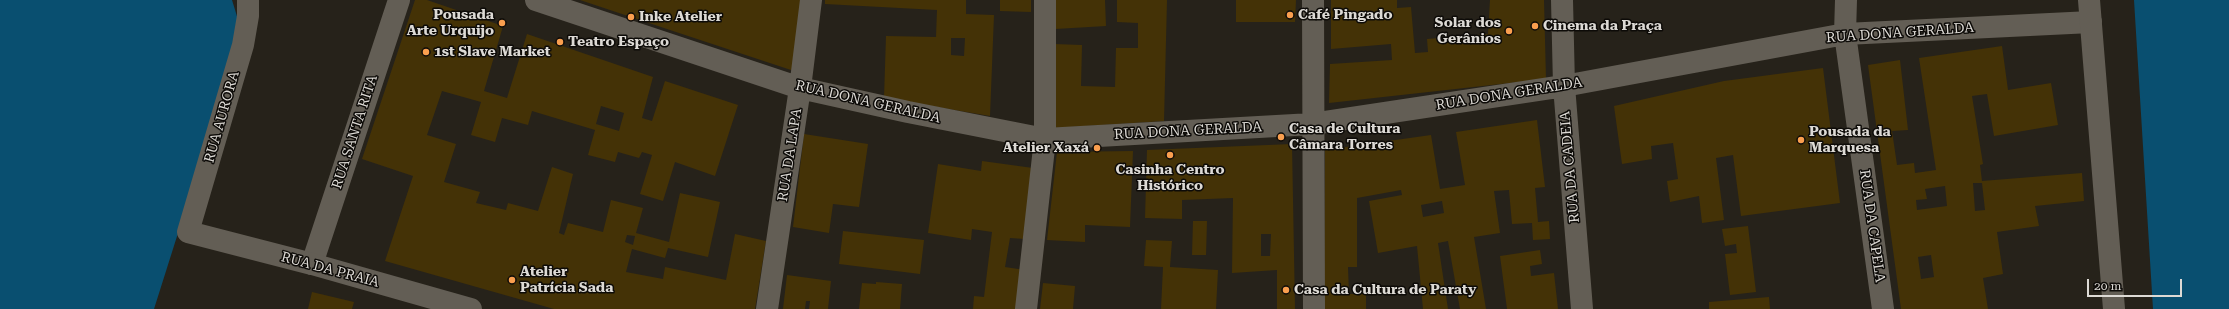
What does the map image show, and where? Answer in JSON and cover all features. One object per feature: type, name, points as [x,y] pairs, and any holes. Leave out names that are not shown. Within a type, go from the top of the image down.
[{"type":"street","name":"RUA AURORA","points":[[188,232],[243,45],[248,16],[248,0]]},
{"type":"street","name":"RUA SANTA RITA","points":[[312,264],[399,0]]},
{"type":"street","name":"RUA DONA GERALDA","points":[[536,0],[800,88],[908,112],[1045,139],[1312,124],[1564,86],[1845,34],[2091,22]]},
{"type":"street","name":"RUA DA LAPA","points":[[767,309],[800,88],[811,0]]},
{"type":"street","points":[[1026,309],[1045,139],[1045,0]]},
{"type":"street","points":[[1313,0],[1312,124],[1314,309]]},
{"type":"street","name":"RUA DA CADEIA","points":[[1562,0],[1564,86],[1582,309]]},
{"type":"street","name":"RUA DA CAPELA","points":[[1846,0],[1845,34],[1883,309]]},
{"type":"street","points":[[2089,0],[2114,309]]},
{"type":"street","name":"RUA DA PRAIA","points":[[188,232],[312,264],[471,309]]},
{"type":"water","points":[[0,0],[232,0],[240,26],[240,37],[154,309],[0,309]]},
{"type":"water","points":[[2134,0],[2229,0],[2229,309],[2153,309]]},
{"type":"building","points":[[415,0],[427,0],[503,26],[484,91],[507,98],[527,34],[653,77],[642,118],[652,121],[665,81],[738,105],[715,176],[675,162],[663,201],[640,194],[652,155],[642,152],[639,158],[618,152],[615,162],[588,155],[595,130],[532,111],[528,125],[502,118],[495,142],[471,135],[481,102],[442,91],[427,135],[456,144],[444,182],[480,192],[476,203],[506,210],[508,203],[538,211],[552,167],[573,174],[559,233],[564,235],[568,223],[603,232],[611,200],[643,208],[636,233],[669,242],[680,193],[720,202],[708,257],[668,248],[665,258],[632,249],[626,272],[663,279],[665,267],[726,280],[735,234],[766,241],[755,309],[554,309],[385,261],[413,176],[362,159]],"holes":[[[601,106],[624,113],[619,131],[596,124]],[[627,235],[635,236],[633,245],[625,242]]]},
{"type":"building","points":[[580,0],[801,0],[794,71],[676,32]]},
{"type":"building","points":[[825,0],[966,0],[966,14],[994,15],[990,116],[884,98],[886,36],[936,37],[937,10],[825,4]],"holes":[[[951,38],[965,38],[964,56],[951,55]]]},
{"type":"building","points":[[1000,0],[1031,0],[1031,12],[1000,11]]},
{"type":"building","points":[[1053,0],[1105,0],[1106,26],[1055,29]]},
{"type":"building","points":[[1117,0],[1167,0],[1164,121],[1055,128],[1054,44],[1082,45],[1081,86],[1115,87],[1116,48],[1138,48],[1138,23],[1117,22]]},
{"type":"building","points":[[1236,0],[1296,0],[1295,22],[1236,22]]},
{"type":"building","points":[[1331,0],[1397,0],[1397,8],[1411,7],[1415,53],[1428,52],[1427,39],[1488,34],[1490,0],[1544,0],[1546,79],[1329,103],[1330,64],[1392,60],[1391,44],[1331,49]]},
{"type":"building","points":[[2002,46],[2008,90],[2051,83],[2058,125],[1994,136],[1987,94],[1972,96],[1983,164],[1980,165],[1982,181],[2082,173],[2084,201],[2035,206],[2039,226],[1997,232],[2003,274],[1983,278],[1988,309],[1901,309],[1868,65],[1900,60],[1908,130],[1892,131],[1897,165],[1914,163],[1915,173],[1936,170],[1919,58]],"holes":[[[1973,183],[1982,183],[1985,210],[1975,211]],[[1945,186],[1947,206],[1917,210],[1916,200],[1927,199],[1925,189]],[[1931,255],[1934,277],[1921,279],[1918,257]]]},
{"type":"building","points":[[1823,68],[1840,203],[1741,216],[1733,155],[1716,158],[1724,220],[1702,223],[1699,196],[1670,202],[1667,181],[1678,179],[1673,143],[1651,146],[1652,159],[1622,164],[1614,106],[1724,81]]},
{"type":"building","points":[[1537,120],[1545,187],[1535,188],[1538,222],[1549,221],[1550,239],[1533,240],[1532,223],[1512,224],[1509,190],[1494,191],[1500,233],[1474,237],[1486,309],[1460,309],[1448,241],[1438,243],[1448,309],[1423,309],[1417,246],[1378,253],[1369,201],[1402,195],[1401,190],[1357,198],[1357,267],[1348,267],[1349,294],[1366,294],[1366,309],[1324,309],[1325,150],[1431,135],[1440,189],[1465,185],[1456,132]],"holes":[[[1442,201],[1444,213],[1423,217],[1421,205]]]},
{"type":"building","points":[[804,134],[868,144],[859,207],[833,204],[829,233],[793,227]]},
{"type":"building","points":[[1292,144],[1295,309],[1277,309],[1277,270],[1232,273],[1233,198],[1182,200],[1182,219],[1145,218],[1147,150]],"holes":[[[1261,234],[1271,234],[1270,256],[1261,256]]]},
{"type":"building","points":[[1133,151],[1130,227],[1085,225],[1085,242],[1047,240],[1057,152]]},
{"type":"building","points":[[982,161],[1033,168],[1025,239],[1010,238],[1005,267],[1025,270],[1021,309],[973,309],[974,296],[984,297],[992,232],[972,229],[971,240],[928,233],[938,164],[981,171]]},
{"type":"building","points":[[1193,221],[1207,221],[1206,255],[1192,255]]},
{"type":"building","points":[[1748,226],[1756,292],[1730,295],[1725,254],[1737,253],[1736,244],[1725,246],[1722,229]]},
{"type":"building","points":[[843,231],[924,240],[920,274],[839,264]]},
{"type":"building","points":[[1146,240],[1172,241],[1170,267],[1218,270],[1216,309],[1161,309],[1163,267],[1144,266]]},
{"type":"building","points":[[1540,250],[1542,264],[1530,266],[1531,276],[1554,273],[1558,309],[1507,309],[1500,256]]},
{"type":"building","points":[[787,275],[831,281],[828,309],[809,309],[810,301],[806,301],[805,309],[783,309]]},
{"type":"building","points":[[876,282],[902,284],[900,309],[859,309],[862,283],[876,284]]},
{"type":"building","points":[[1043,283],[1075,286],[1073,309],[1040,309]]},
{"type":"building","points":[[312,292],[354,302],[352,309],[308,309]]},
{"type":"building","points":[[1769,297],[1770,309],[1709,309],[1709,302]]},
{"type":"place","name":"Café Pingado","points":[[1290,15]]},
{"type":"place","name":"Inke Atelier","points":[[631,17]]},
{"type":"place","name":"Pousada Arte Urquijo","points":[[502,23]]},
{"type":"place","name":"Cinema da Praça","points":[[1535,26]]},
{"type":"place","name":"Solar dos Gerânios","points":[[1509,31]]},
{"type":"place","name":"Teatro Espaço","points":[[560,42]]},
{"type":"place","name":"1st Slave Market","points":[[426,52]]},
{"type":"place","name":"Casa de Cultura Câmara Torres","points":[[1281,137]]},
{"type":"place","name":"Pousada da Marquesa","points":[[1801,140]]},
{"type":"place","name":"Atelier Xaxá","points":[[1097,148]]},
{"type":"place","name":"Casinha Centro Histórico","points":[[1170,155]]},
{"type":"place","name":"Atelier Patrícia Sada","points":[[512,280]]},
{"type":"place","name":"Casa da Cultura de Paraty","points":[[1286,290]]}]
